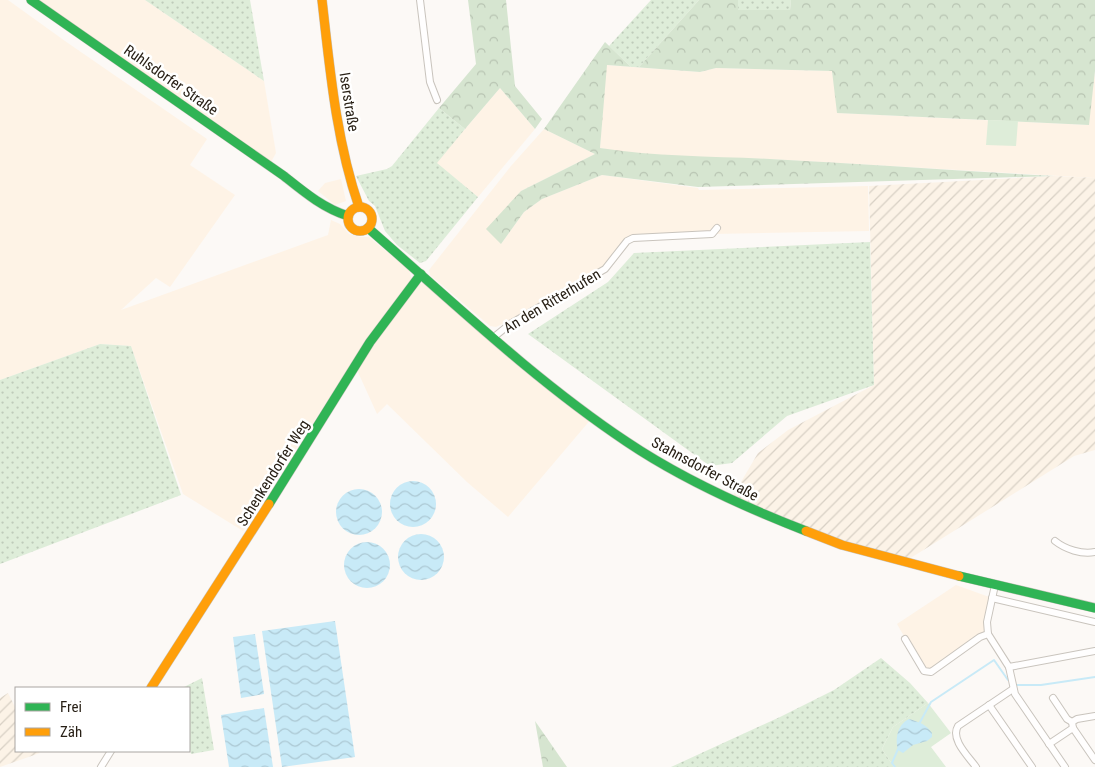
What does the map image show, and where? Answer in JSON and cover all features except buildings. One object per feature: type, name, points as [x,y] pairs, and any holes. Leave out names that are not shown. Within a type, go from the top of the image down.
[{"type":"street","name":"Ruhlsdorfer Straße","points":[[31,0],[295,184],[322,206],[337,214],[348,216]]},
{"type":"street","name":"Iserstraße","points":[[322,0],[340,135],[347,170],[359,207]]},
{"type":"street","points":[[420,0],[430,82],[437,100]]},
{"type":"street","points":[[359,207],[366,209],[371,214],[372,222],[368,228],[359,232],[352,229],[348,223],[348,216],[352,210],[359,207]]},
{"type":"street","name":"Stahnsdorfer Straße","points":[[368,228],[559,394],[628,443],[699,484],[760,513],[842,545],[995,585],[1095,608]]},
{"type":"street","name":"An den Ritterhufen","points":[[494,338],[510,324],[605,269],[627,241],[633,238],[712,234],[716,228]]},
{"type":"street","name":"Schenkendorfer Weg","points":[[152,687],[250,536],[378,329],[421,274]]},
{"type":"street","points":[[1054,541],[1063,547],[1088,554],[1095,552]]},
{"type":"street","points":[[995,585],[987,622],[988,634],[1009,667],[1013,689],[1065,767]]},
{"type":"street","points":[[992,598],[1095,622]]},
{"type":"street","points":[[905,639],[927,673],[980,637],[988,634]]},
{"type":"street","points":[[1009,667],[1095,652]]},
{"type":"street","points":[[976,767],[956,738],[955,732],[958,726],[1013,689]]},
{"type":"street","points":[[1053,698],[1095,760]]},
{"type":"street","points":[[988,705],[1032,767]]},
{"type":"street","points":[[1049,744],[1077,719],[1095,716]]},
{"type":"street","points":[[101,767],[110,752]]},
{"type":"shaded area","points":[[0,0],[8,0],[207,139],[190,165],[235,195],[170,287],[156,278],[121,310],[328,235],[331,220],[340,224],[349,234],[369,237],[409,270],[412,280],[375,327],[243,531],[183,494],[131,346],[100,344],[0,380]]},
{"type":"shaded area","points":[[38,0],[145,0],[264,81],[276,153],[271,162]]},
{"type":"shaded area","points":[[606,65],[700,72],[716,68],[832,71],[838,113],[1088,125],[1095,71],[1095,178],[769,159],[684,157],[629,153],[600,148]]},
{"type":"shaded area","points":[[500,88],[535,129],[478,197],[436,163]]},
{"type":"shaded area","points":[[544,129],[595,154],[521,191],[501,244],[524,212],[542,199],[602,175],[698,188],[699,190],[868,186],[869,231],[712,234],[633,238],[605,269],[549,301],[496,327],[490,326],[430,275],[429,270],[511,166]]},
{"type":"shaded area","points":[[1054,176],[1095,178],[1095,450],[1074,456],[909,559],[832,537],[731,499],[758,453],[788,430],[874,385],[869,186]]},
{"type":"shaded area","points":[[341,179],[346,201],[335,205],[318,191],[325,183]]},
{"type":"shaded area","points":[[425,283],[486,336],[592,418],[508,517],[467,482],[387,404],[377,414],[357,370],[382,330],[418,284]]},
{"type":"shaded area","points":[[956,585],[992,598],[988,634],[931,672],[924,671],[897,624]]},
{"type":"shaded area","points":[[8,693],[15,707],[15,752],[40,753],[0,767],[0,698]]},
{"type":"green space","points":[[145,0],[250,0],[264,81]]},
{"type":"green space","points":[[468,0],[506,0],[515,86],[542,119],[535,129],[500,88],[465,129],[439,108],[476,64]]},
{"type":"green space","points":[[651,0],[699,0],[639,67],[631,67],[609,46]]},
{"type":"green space","points":[[699,0],[738,0],[738,10],[790,10],[791,0],[1095,0],[1095,71],[1089,125],[837,113],[832,71],[716,68],[700,72],[634,67],[639,67]]},
{"type":"green space","points":[[738,0],[791,0],[790,10],[738,10]]},
{"type":"green space","points":[[605,42],[631,67],[607,65],[600,148],[664,155],[770,159],[1054,176],[698,187],[602,175],[542,199],[524,212],[501,244],[486,229],[521,191],[595,154],[544,129]]},
{"type":"green space","points":[[439,108],[465,129],[437,163],[478,197],[426,261],[420,263],[397,245],[385,231],[375,206],[369,201],[356,176],[387,169],[392,166]]},
{"type":"green space","points":[[988,120],[1018,121],[1016,146],[986,145]]},
{"type":"green space","points":[[870,242],[874,385],[787,416],[732,463],[710,466],[528,334],[608,282],[634,253]]},
{"type":"green space","points":[[100,344],[131,346],[181,495],[0,564],[0,380]]},
{"type":"green space","points":[[881,658],[910,683],[928,703],[893,727],[882,749],[894,767],[671,767],[834,690]]},
{"type":"green space","points":[[202,678],[214,750],[191,754],[190,687],[184,687]]},
{"type":"green space","points":[[928,703],[951,733],[931,747],[946,767],[894,767],[882,749],[893,727]]},
{"type":"green space","points":[[535,721],[567,767],[543,767]]},
{"type":"water","points":[[413,481],[426,485],[432,491],[436,504],[432,517],[426,523],[413,527],[400,523],[394,517],[390,504],[394,491],[400,485]]},
{"type":"water","points":[[359,489],[372,493],[378,499],[382,512],[378,525],[372,531],[359,535],[346,531],[340,525],[336,512],[340,499],[346,493]]},
{"type":"water","points":[[421,534],[434,538],[440,544],[444,557],[440,570],[434,576],[421,580],[408,576],[402,570],[398,557],[402,544],[408,538]]},
{"type":"water","points":[[367,542],[380,546],[386,552],[390,565],[386,578],[380,584],[367,588],[354,584],[348,578],[344,565],[348,552],[354,546]]},
{"type":"water","points":[[335,621],[355,757],[282,767],[262,631]]},
{"type":"water","points":[[255,634],[264,694],[241,698],[233,637]]},
{"type":"water","points":[[264,708],[273,767],[229,767],[221,715]]},
{"type":"water","points":[[909,719],[925,725],[932,733],[932,737],[927,741],[913,745],[903,753],[898,750],[897,737],[899,729]]},
{"type":"waterway","points":[[919,724],[931,702],[994,660],[1008,680]]},
{"type":"waterway","points":[[1016,685],[1041,685],[1095,677]]},
{"type":"waterway","points":[[895,767],[892,763],[898,749]]},
{"type":"traffic: fast","points":[[31,0],[284,176],[314,199],[330,209],[348,216]]},
{"type":"traffic: fast","points":[[368,228],[526,366],[559,393],[627,442],[691,480],[806,531]]},
{"type":"traffic: fast","points":[[269,504],[370,342],[421,274]]},
{"type":"traffic: fast","points":[[959,576],[1095,608]]},
{"type":"traffic: slow","points":[[322,0],[339,131],[359,207]]},
{"type":"traffic: slow","points":[[360,207],[369,210],[372,219],[369,228],[360,231],[351,228],[348,219],[351,210],[360,207]]},
{"type":"traffic: slow","points":[[152,687],[269,504]]},
{"type":"traffic: slow","points":[[806,531],[842,545],[959,576]]}]
